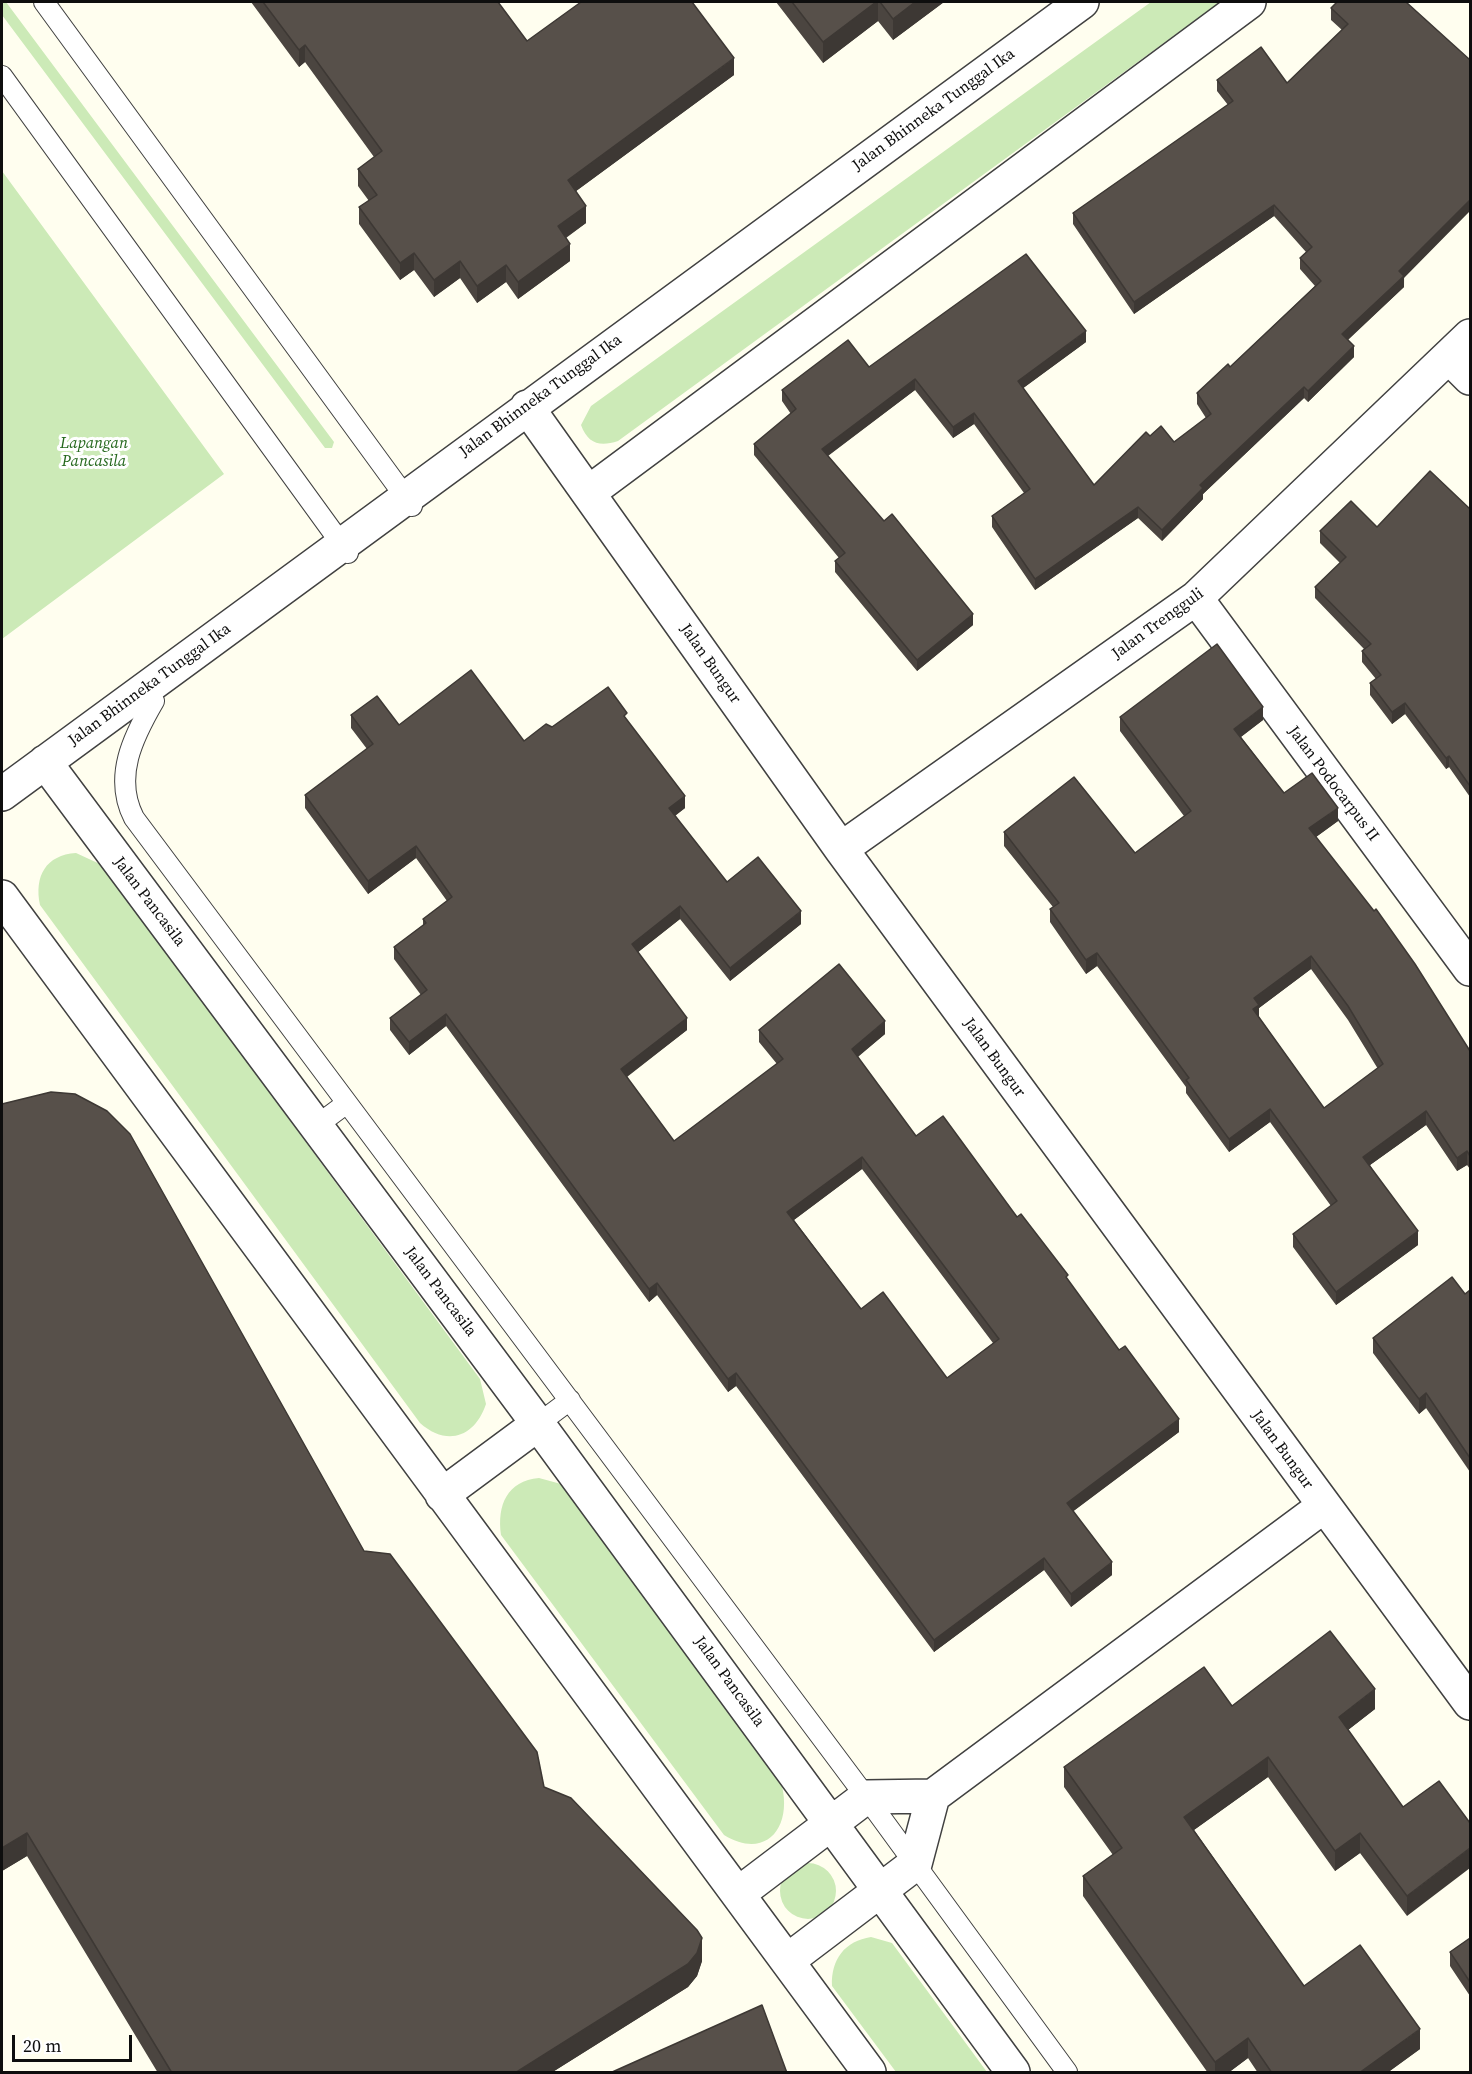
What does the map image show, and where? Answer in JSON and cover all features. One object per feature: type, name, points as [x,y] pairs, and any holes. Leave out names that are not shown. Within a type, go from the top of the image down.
[{"type":"street","name":"Jalan Bhinneka Tunggal Ika","points":[[2,813],[49,768],[531,413],[1082,2]]},
{"type":"street","points":[[588,493],[1250,2]]},
{"type":"street","name":"Jalan Trengguli","points":[[841,849],[1196,598],[1464,357]]},
{"type":"street","name":"Jalan Bungur","points":[[531,413],[841,849],[1470,1703]]},
{"type":"street","name":"Jalan Bhinneka Tunggal Ika","points":[[2,794],[49,768],[154,701],[346,550]]},
{"type":"street","name":"Jalan Podocarpus II","points":[[1196,598],[1470,969]]},
{"type":"street","name":"Jalan Pancasila","points":[[49,768],[538,1424],[1013,2073]]},
{"type":"street","points":[[2,897],[869,2073]]},
{"type":"street","points":[[442,1495],[538,1424]]},
{"type":"street","points":[[738,1894],[866,1797],[933,1796],[1324,1506]]},
{"type":"street","points":[[786,1961],[915,1864],[933,1796]]},
{"type":"lane","points":[[44,2],[409,503]]},
{"type":"lane","points":[[2,76],[346,550]]},
{"type":"lane","points":[[154,701],[128,753],[124,781],[129,808],[134,818],[866,1797],[1066,2073]]},
{"type":"lane","points":[[316,1126],[347,1102]]},
{"type":"lane","points":[[538,1424],[570,1400]]},
{"type":"green space","points":[[2,2],[6,2],[334,442],[332,448],[325,448],[2,15]]},
{"type":"green space","points":[[1151,2],[1220,2],[618,441],[600,444],[587,436],[581,425],[591,406]]},
{"type":"green space","name":"Lapangan Pancasila","points":[[2,171],[224,474],[2,639]]},
{"type":"green space","points":[[76,853],[102,865],[480,1379],[486,1404],[475,1424],[467,1431],[459,1435],[440,1435],[420,1423],[40,905],[39,885],[44,869],[57,858]]},
{"type":"green space","points":[[539,1478],[561,1484],[782,1786],[783,1815],[779,1827],[763,1842],[752,1844],[739,1842],[724,1835],[501,1535],[501,1514],[506,1496],[519,1484]]},
{"type":"green space","points":[[802,1863],[814,1863],[824,1867],[832,1875],[836,1891],[832,1907],[824,1915],[814,1919],[802,1919],[792,1915],[784,1907],[780,1897],[780,1885],[784,1875],[792,1867]]},
{"type":"green space","points":[[871,1937],[892,1943],[987,2072],[896,2072],[832,1986],[834,1968],[841,1953],[854,1943]]},
{"type":"building","points":[[263,2],[498,2],[527,41],[581,2],[692,2],[734,58],[568,180],[586,206],[558,226],[570,244],[518,282],[506,265],[477,286],[460,261],[434,280],[414,253],[400,263],[359,207],[377,195],[358,169],[382,151],[305,45],[299,50]]},
{"type":"building","points":[[792,2],[876,2],[823,42]]},
{"type":"building","points":[[880,2],[915,2],[893,19]]},
{"type":"building","points":[[1337,2],[1406,2],[1470,58],[1470,200],[1399,271],[1404,276],[1342,334],[1354,346],[1308,391],[1304,387],[1200,485],[1203,488],[1162,530],[1138,507],[1035,579],[992,516],[1030,489],[974,413],[953,427],[915,379],[822,449],[884,521],[892,514],[973,614],[917,660],[835,561],[845,553],[754,444],[796,409],[782,390],[848,340],[869,367],[1026,254],[1086,331],[1018,381],[1094,485],[1146,432],[1150,436],[1161,426],[1174,442],[1211,414],[1197,393],[1228,364],[1230,367],[1321,281],[1300,258],[1312,247],[1274,205],[1134,302],[1073,213],[1233,101],[1217,80],[1261,47],[1287,83],[1348,24],[1331,8]]},
{"type":"building","points":[[1430,471],[1470,509],[1470,786],[1449,756],[1446,758],[1405,703],[1392,712],[1370,683],[1381,675],[1362,651],[1371,644],[1315,587],[1346,557],[1320,531],[1351,501],[1377,527]]},
{"type":"building","points":[[1217,644],[1263,707],[1234,729],[1284,793],[1312,773],[1338,808],[1309,828],[1374,911],[1376,909],[1415,964],[1470,1051],[1470,1156],[1467,1151],[1457,1158],[1426,1111],[1363,1157],[1418,1231],[1336,1292],[1293,1234],[1337,1201],[1270,1109],[1229,1139],[1186,1080],[1189,1078],[1097,953],[1086,960],[1050,909],[1059,903],[1004,832],[1074,777],[1135,853],[1191,811],[1120,717]],"holes":[[[1311,956],[1348,1006],[1383,1064],[1324,1108],[1253,1009],[1259,1005],[1254,998]]]},
{"type":"building","points":[[471,670],[524,741],[546,724],[552,727],[608,687],[627,713],[624,716],[685,796],[669,808],[727,882],[758,857],[801,911],[730,968],[680,906],[632,944],[687,1018],[621,1069],[674,1141],[783,1059],[759,1030],[839,964],[885,1021],[852,1049],[916,1136],[943,1116],[1017,1217],[1021,1214],[1068,1275],[1066,1277],[1119,1350],[1125,1346],[1179,1419],[1067,1503],[1112,1562],[1071,1594],[1044,1558],[934,1640],[736,1373],[728,1379],[657,1283],[649,1289],[446,1014],[409,1042],[390,1018],[427,990],[394,947],[426,923],[423,919],[452,897],[416,846],[368,881],[305,795],[373,744],[351,715],[377,696],[399,725]],"holes":[[[862,1157],[999,1339],[947,1378],[883,1292],[861,1309],[787,1212]]]},
{"type":"building","points":[[51,1092],[75,1094],[107,1111],[130,1134],[364,1551],[390,1554],[537,1752],[544,1787],[571,1798],[697,1930],[702,1938],[697,1953],[688,1964],[515,2073],[172,2073],[27,1833],[2,1848],[2,1104]]},
{"type":"building","points":[[1452,1277],[1465,1294],[1470,1290],[1470,1458],[1426,1393],[1419,1399],[1373,1338]]},
{"type":"building","points":[[1330,1631],[1375,1689],[1339,1717],[1403,1807],[1439,1781],[1470,1823],[1470,1848],[1407,1896],[1360,1833],[1335,1851],[1268,1757],[1184,1817],[1304,1986],[1360,1945],[1420,2029],[1359,2073],[1272,2073],[1248,2038],[1215,2062],[1083,1876],[1122,1848],[1064,1767],[1204,1667],[1232,1706]]},
{"type":"building","points":[[1470,1938],[1470,1982],[1450,1952]]},
{"type":"building","points":[[762,2005],[787,2073],[610,2073]]}]
